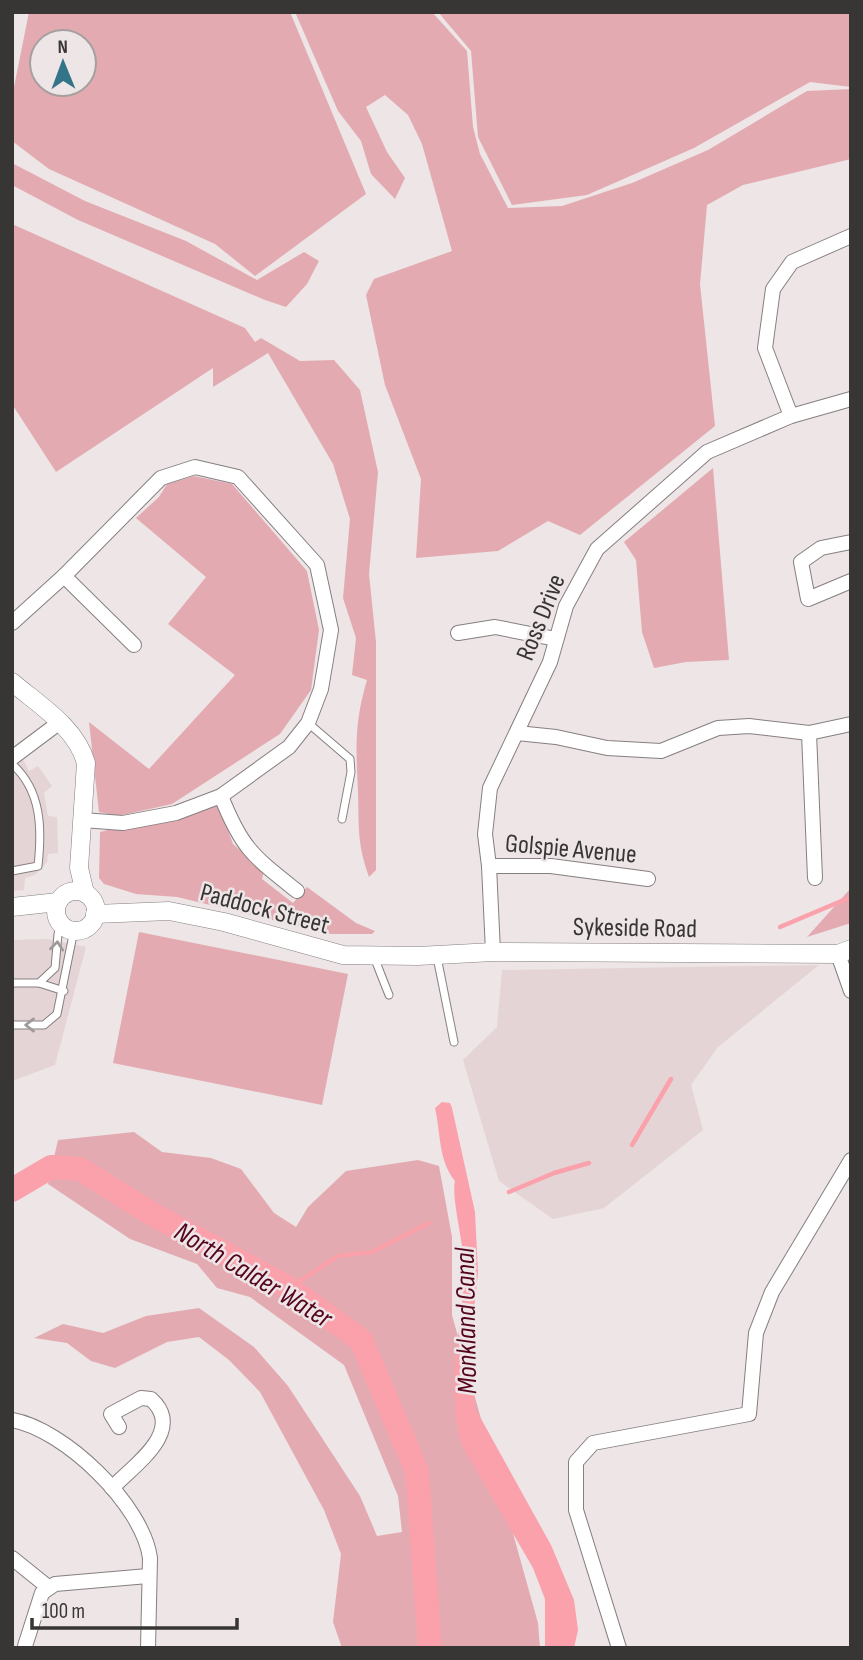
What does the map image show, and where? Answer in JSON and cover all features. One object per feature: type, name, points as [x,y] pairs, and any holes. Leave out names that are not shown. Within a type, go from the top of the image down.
[{"type":"street","points":[[791,416],[765,348],[773,289],[792,262],[851,236]]},
{"type":"street","name":"Ross Drive","points":[[493,952],[485,834],[490,788],[550,662],[566,606],[597,549],[707,452],[791,416],[851,399]]},
{"type":"street","points":[[12,623],[64,576],[161,478],[195,467],[238,477],[317,565],[331,629],[321,689],[308,723],[289,747],[220,796],[176,813],[123,823],[82,820]]},
{"type":"street","points":[[851,542],[821,548],[801,562],[808,599],[851,581]]},
{"type":"street","points":[[64,576],[134,645]]},
{"type":"street","points":[[458,633],[495,627],[556,639]]},
{"type":"street","points":[[12,682],[60,722],[82,750],[86,763],[79,868],[63,913]]},
{"type":"street","points":[[12,761],[60,722]]},
{"type":"street","points":[[517,733],[556,737],[607,748],[661,751],[718,728],[749,726],[809,733],[851,724]]},
{"type":"street","points":[[809,733],[815,878]]},
{"type":"street","points":[[220,796],[237,836],[255,858],[297,891]]},
{"type":"street","name":"Golspie Avenue","points":[[489,866],[551,866],[648,879]]},
{"type":"street","points":[[12,907],[32,907],[63,913],[85,928],[92,904],[79,868]]},
{"type":"street","name":"Paddock Street","points":[[63,913],[92,904],[123,911],[169,911],[224,922],[343,955],[427,955]]},
{"type":"street","name":"Sykeside Road","points":[[427,955],[493,952],[844,952]]},
{"type":"street","points":[[844,952],[851,991]]},
{"type":"street","points":[[619,1648],[576,1510],[576,1462],[593,1443],[749,1414],[756,1333],[772,1292],[851,1160]]},
{"type":"street","points":[[112,1488],[160,1438],[165,1421],[163,1412],[151,1399],[141,1398],[111,1414],[119,1427]]},
{"type":"street","points":[[12,1420],[44,1430],[112,1488],[133,1516],[148,1544],[148,1648]]},
{"type":"street","points":[[12,1558],[48,1587]]},
{"type":"street","points":[[24,1646],[42,1593],[48,1587],[55,1584],[148,1576]]},
{"type":"lane","points":[[308,723],[350,759],[351,772],[342,820]]},
{"type":"lane","points":[[12,761],[38,801],[40,849],[38,866],[12,871]]},
{"type":"lane","points":[[38,983],[55,968],[63,913]]},
{"type":"lane","points":[[12,1025],[44,1025],[57,1014],[64,990],[63,913]]},
{"type":"lane","points":[[427,955],[454,1042]]},
{"type":"lane","points":[[374,957],[389,995]]},
{"type":"lane","points":[[12,983],[38,983],[64,990]]},
{"type":"shaded area","points":[[29,12],[290,12],[366,194],[255,276],[215,244],[49,169],[12,141],[12,97]]},
{"type":"shaded area","points":[[295,12],[432,12],[467,51],[473,127],[480,154],[508,208],[562,206],[632,183],[708,150],[807,91],[851,89],[851,159],[743,185],[707,205],[700,284],[715,426],[580,535],[548,521],[498,551],[416,558],[421,479],[385,385],[366,295],[374,279],[452,251],[422,144],[408,115],[385,95],[366,107],[387,152],[405,178],[395,199],[371,174],[361,141],[338,111]]},
{"type":"shaded area","points":[[438,12],[851,12],[851,87],[810,82],[694,148],[587,195],[512,205],[478,137],[471,51]]},
{"type":"shaded area","points":[[12,163],[85,201],[186,241],[257,280],[304,252],[319,261],[307,284],[286,307],[78,220],[12,185]]},
{"type":"shaded area","points":[[12,224],[245,328],[255,342],[261,338],[300,361],[334,360],[360,390],[378,472],[369,574],[376,642],[376,870],[369,877],[359,835],[357,749],[358,723],[367,680],[352,675],[356,638],[343,598],[350,519],[333,464],[268,353],[213,387],[213,368],[56,472],[12,404]]},
{"type":"shaded area","points":[[713,468],[729,660],[686,662],[654,668],[642,632],[636,560],[624,542]]},
{"type":"shaded area","points":[[194,476],[232,484],[307,571],[319,630],[311,690],[280,734],[172,804],[118,816],[99,812],[89,722],[149,769],[235,675],[168,624],[206,577],[136,518],[159,497],[167,484]]},
{"type":"shaded area","points":[[23,759],[29,771],[38,766],[52,786],[44,793],[48,816],[57,817],[58,853],[48,854],[47,862],[35,875],[25,878],[24,890],[12,891],[12,766]]},
{"type":"shaded area","points":[[210,803],[219,806],[233,844],[264,871],[262,879],[293,903],[307,887],[356,923],[375,931],[372,934],[331,934],[177,897],[136,894],[104,884],[99,878],[100,832]]},
{"type":"shaded area","points":[[851,888],[851,923],[807,937]]},
{"type":"shaded area","points":[[139,932],[348,974],[322,1105],[113,1063]]},
{"type":"shaded area","points":[[48,939],[86,947],[55,1065],[12,1081],[12,940]]},
{"type":"shaded area","points":[[819,965],[718,1047],[691,1085],[703,1130],[604,1208],[553,1219],[499,1181],[463,1060],[497,1027],[502,970]]},
{"type":"shaded area","points":[[134,1132],[162,1152],[211,1158],[241,1169],[274,1213],[296,1227],[308,1207],[346,1171],[418,1160],[439,1166],[452,1237],[452,1315],[538,1623],[540,1648],[342,1648],[333,1622],[341,1554],[324,1510],[260,1392],[229,1360],[199,1337],[167,1342],[115,1368],[91,1361],[67,1343],[34,1338],[63,1324],[103,1333],[146,1316],[199,1308],[254,1347],[288,1386],[360,1496],[377,1536],[402,1532],[398,1496],[344,1365],[250,1297],[217,1288],[197,1264],[130,1239],[48,1184],[58,1140]]},
{"type":"water","name":"Monkland Canal","points":[[442,1102],[450,1103],[452,1108],[475,1212],[478,1273],[472,1327],[475,1408],[551,1545],[574,1600],[578,1630],[574,1648],[545,1648],[545,1599],[533,1568],[462,1446],[454,1400],[454,1378],[464,1266],[455,1181],[443,1155],[435,1108]]},
{"type":"waterway","points":[[780,927],[851,897]]},
{"type":"waterway","points":[[632,1145],[671,1079]]},
{"type":"waterway","points":[[509,1192],[554,1173],[589,1163]]},
{"type":"waterway","name":"North Calder Water","points":[[12,1190],[51,1167],[80,1169],[152,1214],[289,1288],[361,1340],[417,1471],[430,1648]]},
{"type":"waterway","points":[[289,1288],[338,1256],[372,1252],[429,1223]]}]
